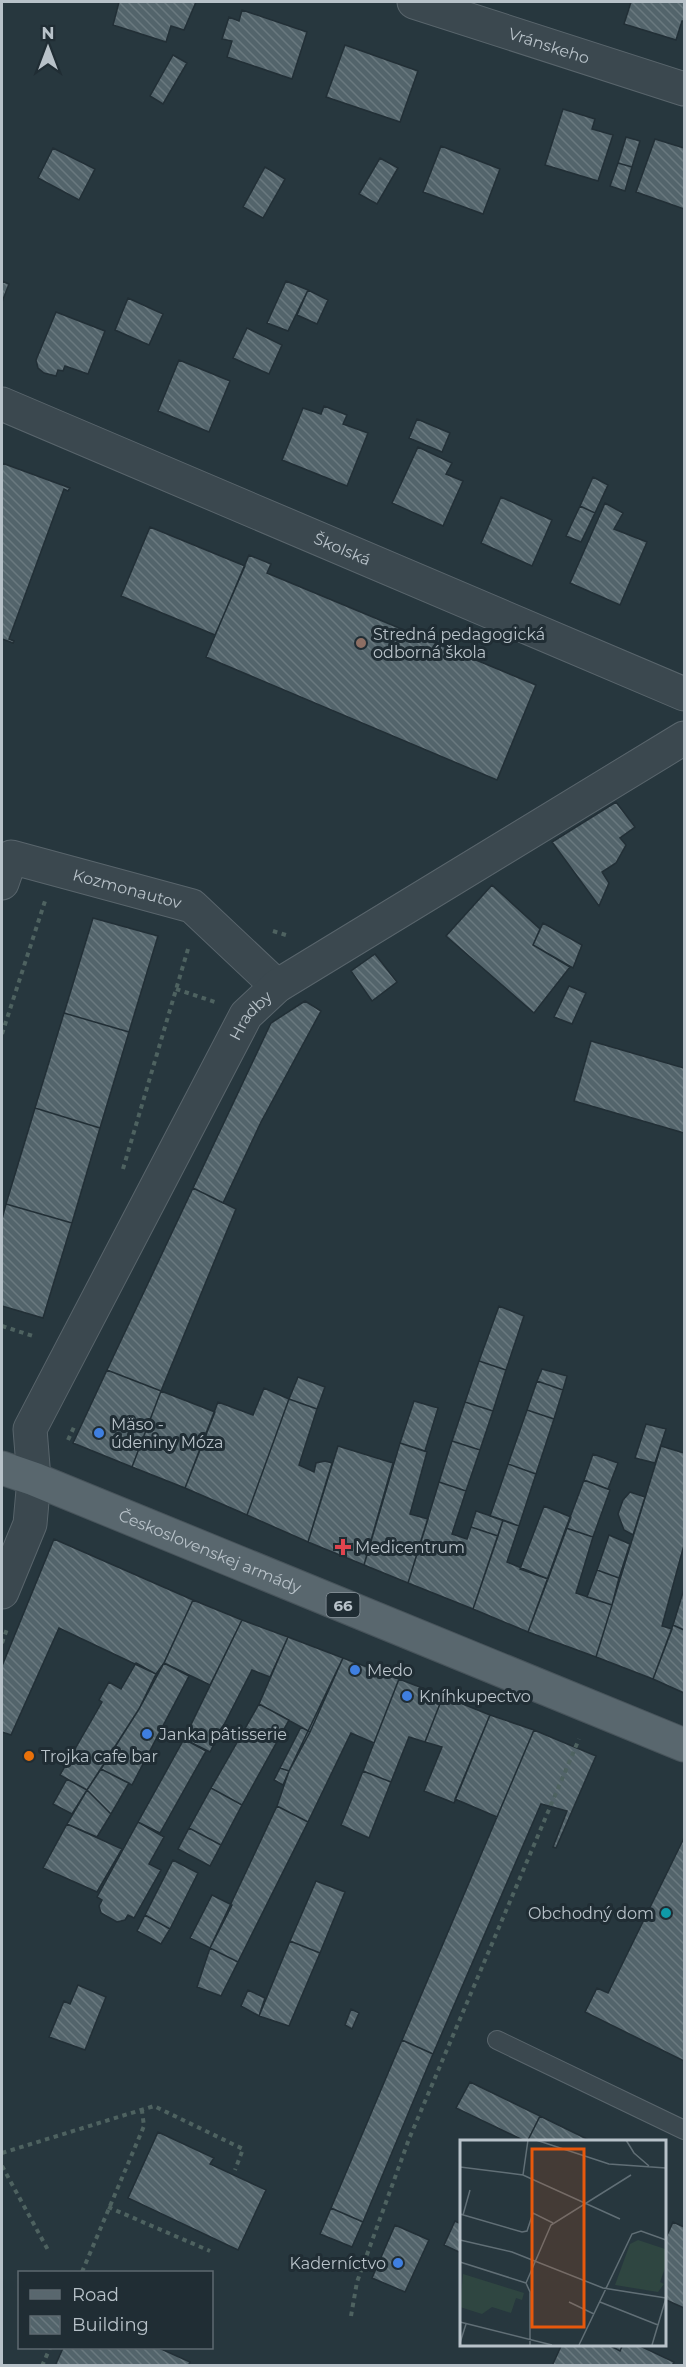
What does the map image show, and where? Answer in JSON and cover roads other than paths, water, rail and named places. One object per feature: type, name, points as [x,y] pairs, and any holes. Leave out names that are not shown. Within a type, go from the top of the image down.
[{"type":"main road","name":"Československej armády","points":[[2,1468],[34,1479],[684,1745]]},
{"type":"street","name":"Vránskeho","points":[[414,2],[684,89]]},
{"type":"street","name":"Školská","points":[[2,404],[684,694]]},
{"type":"street","name":"Hradby","points":[[2,1592],[30,1524],[34,1479],[30,1429],[246,1015],[278,986],[684,738]]},
{"type":"street","name":"Kozmonautov","points":[[2,883],[11,857],[192,906],[278,986]]},
{"type":"lane","points":[[497,2040],[684,2130]]},
{"type":"place","name":"Stredná pedagogická odborná škola","points":[[361,643]]},
{"type":"place","name":"Mäso - údeniny Móza","points":[[99,1433]]},
{"type":"place","name":"Medicentrum","points":[[343,1547]]},
{"type":"place","name":"Medo","points":[[355,1670]]},
{"type":"place","name":"Kníhkupectvo","points":[[407,1696]]},
{"type":"place","name":"Janka pâtisserie","points":[[147,1734]]},
{"type":"place","name":"Trojka cafe bar","points":[[29,1756]]},
{"type":"place","name":"Obchodný dom","points":[[666,1913]]},
{"type":"place","name":"Kaderníctvo","points":[[398,2263]]}]
